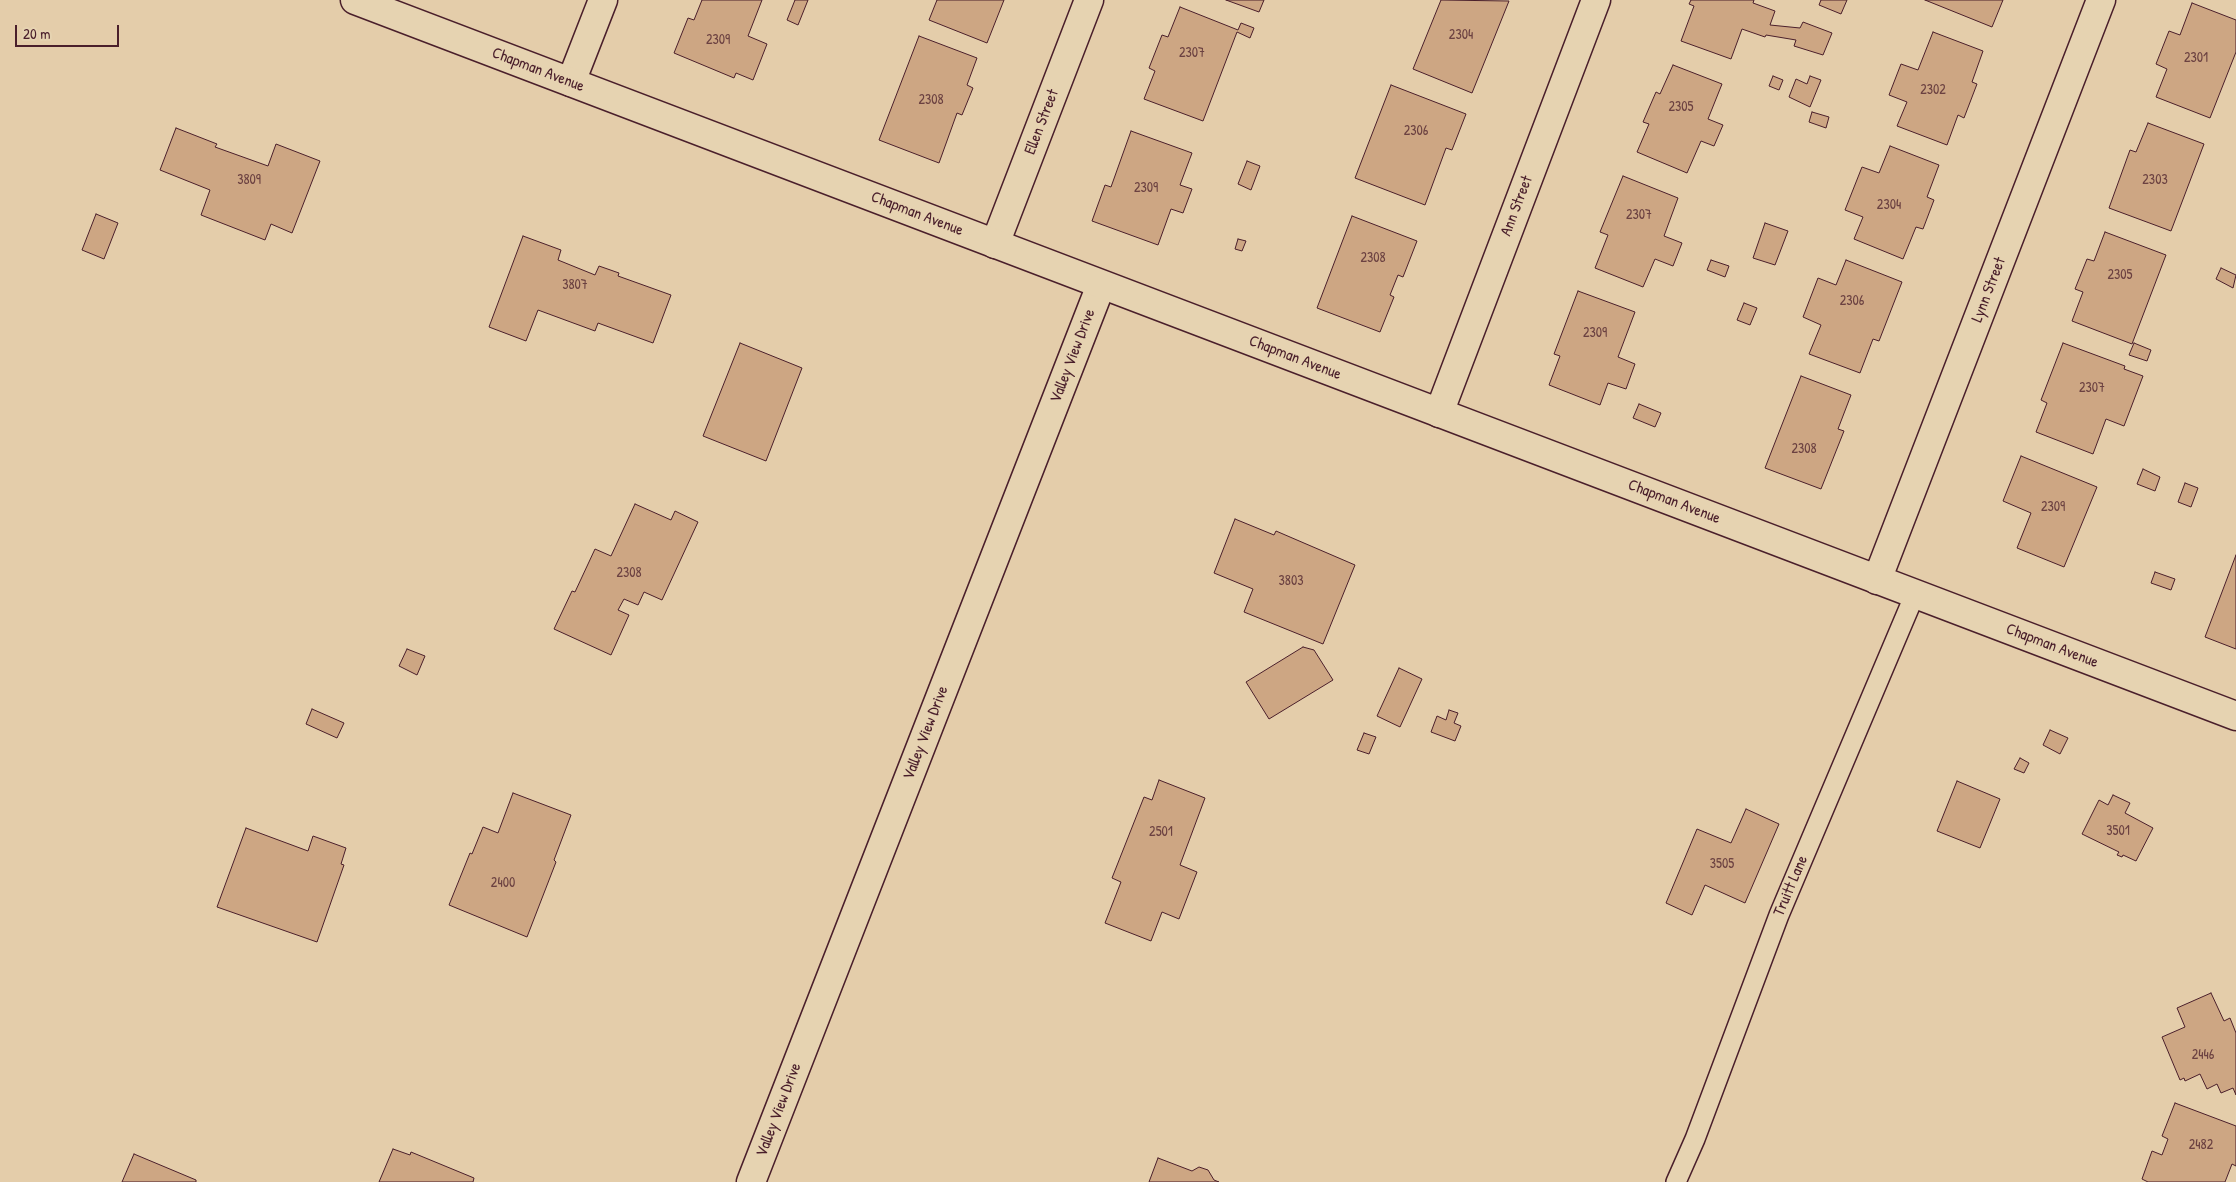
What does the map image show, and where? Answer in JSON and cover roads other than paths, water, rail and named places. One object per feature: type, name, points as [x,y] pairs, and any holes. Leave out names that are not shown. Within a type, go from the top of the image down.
[{"type":"street","name":"Chapman Avenue","points":[[355,0],[2236,716]]},
{"type":"street","points":[[571,82],[603,0]]},
{"type":"street","name":"Ellen Street","points":[[995,244],[1089,0]]},
{"type":"street","name":"Ann Street","points":[[1439,413],[1596,0]]},
{"type":"street","name":"Lynn Street","points":[[1878,580],[2102,0]]},
{"type":"street","name":"Valley View Drive","points":[[751,1182],[1101,284]]},
{"type":"lane","name":"Truitt Lane","points":[[1676,1182],[1695,1139],[1779,915],[1915,594]]}]
